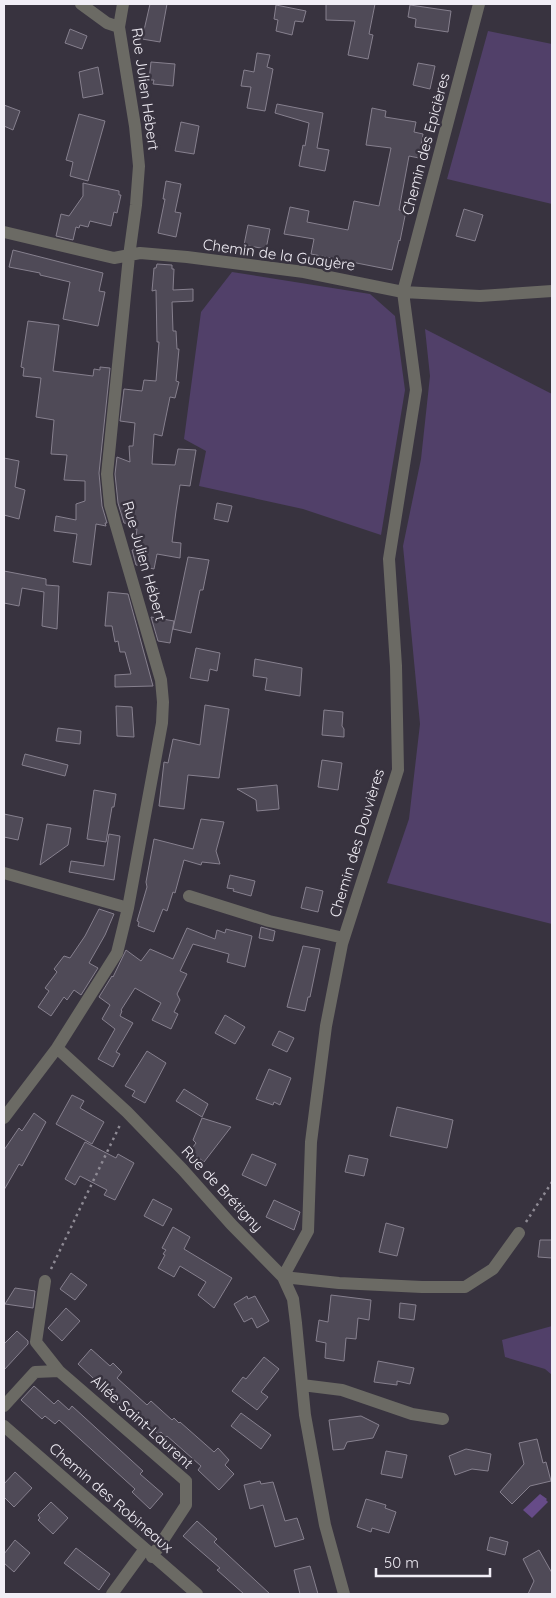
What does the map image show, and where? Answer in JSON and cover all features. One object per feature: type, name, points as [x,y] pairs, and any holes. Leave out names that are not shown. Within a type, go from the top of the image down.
[{"type":"street","points":[[81,4],[107,23],[119,27]]},
{"type":"street","name":"Rue Julien Hébert","points":[[4,1118],[57,1048],[117,953],[128,908],[162,723],[161,680],[110,505],[107,474],[136,205],[139,159],[119,27],[123,4]]},
{"type":"street","name":"Chemin des Epicières","points":[[403,292],[479,4]]},
{"type":"street","name":"Chemin de la Guayère","points":[[4,232],[114,258],[140,253],[304,272],[403,292],[480,296],[552,290]]},
{"type":"street","name":"Chemin des Douvières","points":[[283,1277],[308,1231],[312,1142],[326,1026],[344,938],[398,770],[396,666],[389,560],[416,390],[403,292]]},
{"type":"street","points":[[4,874],[128,908]]},
{"type":"street","points":[[189,896],[269,921],[344,938]]},
{"type":"street","name":"Rue de Brétigny","points":[[57,1048],[126,1112],[283,1277],[292,1299],[305,1416],[325,1525],[344,1594]]},
{"type":"street","points":[[283,1277],[412,1287],[465,1287],[493,1269],[518,1233]]},
{"type":"street","name":"Allée Saint-Laurent","points":[[45,1281],[36,1342],[59,1370],[186,1481],[186,1505],[112,1594]]},
{"type":"street","points":[[4,1406],[35,1372],[59,1370]]},
{"type":"street","points":[[302,1385],[342,1390],[403,1412],[443,1418]]},
{"type":"street","name":"Chemin des Robineaux","points":[[4,1426],[197,1594]]},
{"type":"path","points":[[45,1281],[126,1112]]},
{"type":"path","points":[[518,1233],[552,1182]]},
{"type":"shaded area","points":[[488,31],[552,44],[552,204],[447,179]]},
{"type":"shaded area","points":[[232,272],[370,294],[395,316],[405,390],[381,535],[303,509],[199,486],[206,451],[184,439],[201,312]]},
{"type":"shaded area","points":[[425,329],[552,394],[552,924],[387,883],[409,819],[420,724],[403,546],[421,459],[430,376]]},
{"type":"shaded area","points":[[552,1326],[552,1375],[545,1369],[505,1357],[502,1340]]},
{"type":"shaded area","points":[[540,1494],[548,1502],[532,1518],[523,1510]]},
{"type":"building","points":[[150,4],[167,4],[160,42],[142,39]]},
{"type":"building","points":[[326,4],[375,4],[369,34],[373,35],[368,59],[348,55],[355,21],[326,20]]},
{"type":"building","points":[[276,5],[306,11],[303,22],[295,21],[292,35],[276,31],[278,20],[274,19]]},
{"type":"building","points":[[410,5],[451,11],[448,32],[415,27],[416,19],[408,17]]},
{"type":"building","points":[[70,29],[87,36],[82,49],[65,43]]},
{"type":"building","points":[[257,53],[270,55],[267,67],[273,69],[265,111],[247,108],[251,87],[241,86],[244,70],[254,72]]},
{"type":"building","points":[[151,62],[175,64],[173,86],[153,84],[154,80],[149,80]]},
{"type":"building","points":[[418,63],[435,66],[430,89],[413,85]]},
{"type":"building","points":[[98,67],[103,94],[83,98],[79,72]]},
{"type":"building","points":[[277,104],[323,113],[317,148],[329,150],[325,171],[299,166],[309,123],[275,113]]},
{"type":"building","points":[[4,105],[20,111],[13,130],[4,126]]},
{"type":"building","points":[[372,108],[386,111],[385,117],[416,122],[414,132],[423,134],[419,158],[409,156],[399,210],[406,211],[392,270],[311,254],[314,239],[284,234],[290,207],[309,211],[307,222],[348,230],[354,201],[379,206],[391,148],[366,145]]},
{"type":"building","points":[[79,114],[105,121],[88,181],[70,176],[73,162],[66,160]]},
{"type":"building","points":[[181,122],[199,126],[194,154],[175,151]]},
{"type":"building","points":[[166,181],[181,184],[175,212],[181,213],[176,237],[158,233],[165,199],[163,199]]},
{"type":"building","points":[[83,183],[119,191],[119,195],[121,195],[117,213],[114,212],[111,226],[90,221],[88,227],[80,225],[79,228],[76,227],[73,240],[56,236],[61,214],[69,216],[83,196]]},
{"type":"building","points":[[464,209],[483,215],[475,241],[456,236]]},
{"type":"building","points":[[248,225],[270,229],[266,249],[244,245]]},
{"type":"building","points":[[13,250],[103,273],[99,291],[105,292],[98,326],[63,319],[70,282],[40,275],[40,273],[9,267]]},
{"type":"building","points":[[157,264],[172,265],[172,269],[174,269],[173,290],[193,289],[193,301],[172,302],[173,331],[176,331],[177,349],[179,349],[176,381],[179,382],[175,398],[170,397],[162,436],[154,434],[152,464],[175,465],[178,449],[196,450],[190,486],[180,485],[176,511],[172,542],[181,543],[180,558],[157,554],[154,569],[136,565],[132,550],[134,550],[137,529],[135,529],[135,525],[124,523],[118,503],[115,474],[117,457],[130,462],[129,446],[133,446],[135,423],[120,421],[124,389],[142,391],[144,380],[156,381],[159,342],[157,342],[156,290],[152,291],[154,268],[156,268]]},
{"type":"building","points":[[28,321],[59,325],[53,371],[93,376],[94,369],[100,370],[100,367],[110,368],[99,473],[102,506],[107,523],[105,523],[106,526],[96,524],[91,565],[73,562],[77,534],[54,531],[56,516],[76,520],[76,504],[85,501],[85,481],[64,480],[67,455],[51,454],[54,420],[36,417],[41,378],[23,376],[24,368],[21,367]]},
{"type":"building","points":[[4,458],[19,461],[15,487],[25,490],[19,519],[4,515]]},
{"type":"building","points":[[217,503],[232,506],[228,522],[214,519]]},
{"type":"building","points":[[188,557],[209,560],[203,590],[200,590],[191,633],[173,629]]},
{"type":"building","points":[[4,571],[46,579],[46,585],[59,586],[57,629],[42,626],[44,592],[22,588],[19,606],[4,603]]},
{"type":"building","points":[[108,592],[128,594],[153,686],[115,687],[115,675],[131,674],[125,652],[120,652],[118,641],[115,642],[112,626],[105,626]]},
{"type":"building","points":[[151,617],[174,621],[170,643],[158,641]]},
{"type":"building","points":[[196,648],[220,653],[217,671],[210,669],[208,681],[190,678]]},
{"type":"building","points":[[255,659],[302,668],[300,696],[265,690],[267,678],[253,676]]},
{"type":"building","points":[[205,705],[229,709],[219,778],[188,775],[184,809],[159,806],[164,762],[168,763],[173,739],[200,745]]},
{"type":"building","points":[[116,706],[132,707],[134,737],[117,736]]},
{"type":"building","points":[[324,710],[343,712],[342,726],[344,737],[322,735]]},
{"type":"building","points":[[58,728],[81,731],[80,744],[56,741]]},
{"type":"building","points":[[25,754],[68,765],[65,776],[22,765]]},
{"type":"building","points":[[322,760],[342,763],[338,790],[318,787]]},
{"type":"building","points":[[277,785],[279,809],[257,811],[256,800],[237,789]]},
{"type":"building","points":[[94,790],[116,794],[106,842],[87,839]]},
{"type":"building","points":[[4,814],[23,818],[18,840],[4,837]]},
{"type":"building","points":[[201,819],[224,822],[216,851],[220,864],[202,862],[201,865],[184,860],[175,893],[173,892],[167,911],[163,909],[154,932],[138,926],[139,922],[137,921],[147,887],[146,882],[154,839],[193,849]]},
{"type":"building","points":[[47,824],[71,828],[68,845],[40,865]]},
{"type":"building","points":[[109,834],[120,836],[114,880],[69,872],[71,861],[104,866]]},
{"type":"building","points":[[230,875],[255,881],[251,896],[227,888]]},
{"type":"building","points":[[306,887],[323,891],[318,912],[301,908]]},
{"type":"building","points":[[99,909],[114,914],[105,935],[89,963],[98,968],[81,995],[74,990],[67,1000],[64,997],[51,1016],[38,1007],[49,991],[45,988],[57,972],[54,969],[64,956],[70,958],[85,936]]},
{"type":"building","points":[[261,927],[275,931],[273,941],[259,938]]},
{"type":"building","points":[[187,928],[215,939],[217,930],[225,933],[226,929],[252,936],[245,967],[227,962],[229,954],[193,944],[180,971],[187,974],[177,994],[180,1000],[174,1012],[178,1014],[171,1029],[152,1020],[161,1003],[135,988],[121,1010],[120,1016],[133,1023],[116,1052],[120,1054],[113,1067],[98,1059],[115,1029],[102,1019],[110,1005],[99,997],[113,977],[126,950],[141,961],[150,949],[173,959]]},
{"type":"building","points":[[303,946],[320,949],[310,997],[308,997],[305,1011],[287,1007]]},
{"type":"building","points":[[225,1015],[245,1027],[235,1044],[215,1033]]},
{"type":"building","points":[[279,1031],[294,1038],[287,1052],[272,1045]]},
{"type":"building","points":[[147,1051],[166,1063],[145,1103],[132,1096],[135,1091],[125,1086]]},
{"type":"building","points":[[269,1069],[291,1078],[280,1105],[274,1102],[273,1105],[256,1099]]},
{"type":"building","points":[[184,1089],[208,1104],[202,1117],[176,1101]]},
{"type":"building","points":[[72,1095],[84,1101],[80,1108],[104,1122],[92,1144],[56,1124]]},
{"type":"building","points":[[397,1107],[453,1120],[447,1148],[390,1136]]},
{"type":"building","points":[[34,1113],[46,1122],[22,1166],[19,1164],[4,1190],[4,1150],[19,1128],[22,1131]]},
{"type":"building","points":[[202,1118],[231,1127],[204,1162],[190,1151],[196,1143],[193,1140]]},
{"type":"building","points":[[85,1142],[116,1158],[118,1154],[134,1163],[115,1200],[104,1195],[107,1190],[80,1176],[75,1185],[65,1179]]},
{"type":"building","points":[[252,1154],[276,1164],[266,1186],[242,1175]]},
{"type":"building","points":[[349,1155],[368,1159],[364,1176],[345,1172]]},
{"type":"building","points":[[153,1199],[172,1209],[163,1226],[144,1216]]},
{"type":"building","points":[[274,1200],[300,1212],[294,1230],[266,1217]]},
{"type":"building","points":[[386,1223],[404,1228],[397,1256],[379,1252]]},
{"type":"building","points":[[173,1227],[190,1237],[184,1249],[232,1278],[214,1308],[198,1295],[206,1282],[180,1266],[174,1277],[158,1268],[166,1250],[162,1248]]},
{"type":"building","points":[[540,1240],[552,1240],[552,1258],[538,1257]]},
{"type":"building","points":[[71,1273],[87,1285],[75,1300],[60,1289]]},
{"type":"building","points":[[15,1288],[35,1291],[33,1308],[5,1304]]},
{"type":"building","points":[[331,1295],[371,1300],[369,1320],[358,1318],[356,1339],[346,1338],[344,1361],[325,1358],[326,1343],[316,1341],[319,1320],[328,1322]]},
{"type":"building","points":[[247,1296],[248,1299],[255,1296],[269,1321],[257,1328],[252,1318],[244,1322],[234,1304]]},
{"type":"building","points":[[400,1303],[416,1305],[414,1320],[399,1318]]},
{"type":"building","points":[[66,1308],[80,1321],[62,1341],[48,1328]]},
{"type":"building","points":[[17,1331],[28,1341],[28,1344],[4,1370],[4,1344]]},
{"type":"building","points":[[91,1349],[110,1366],[113,1363],[122,1372],[117,1378],[147,1405],[151,1401],[172,1420],[174,1418],[180,1422],[214,1452],[218,1448],[229,1460],[225,1465],[234,1474],[219,1490],[198,1470],[201,1466],[167,1436],[161,1432],[158,1434],[129,1407],[125,1411],[78,1364]]},
{"type":"building","points":[[264,1357],[279,1369],[261,1392],[268,1397],[257,1410],[232,1391],[243,1377],[246,1379]]},
{"type":"building","points":[[378,1361],[414,1368],[410,1384],[397,1381],[397,1385],[374,1382]]},
{"type":"building","points":[[34,1386],[54,1404],[58,1400],[69,1410],[72,1406],[143,1471],[140,1474],[163,1494],[150,1509],[132,1492],[135,1489],[59,1420],[55,1424],[45,1416],[42,1419],[21,1400]]},
{"type":"building","points":[[241,1413],[271,1435],[261,1449],[231,1426]]},
{"type":"building","points":[[361,1416],[379,1425],[373,1438],[347,1442],[344,1449],[333,1450],[329,1420]]},
{"type":"building","points":[[537,1439],[543,1463],[546,1462],[551,1481],[530,1486],[512,1504],[500,1492],[524,1464],[519,1443]]},
{"type":"building","points":[[466,1449],[491,1454],[488,1471],[472,1469],[455,1475],[449,1456]]},
{"type":"building","points":[[386,1451],[407,1455],[402,1478],[381,1474]]},
{"type":"building","points":[[15,1472],[32,1488],[14,1507],[4,1497],[4,1484]]},
{"type":"building","points":[[260,1481],[261,1484],[273,1482],[285,1521],[297,1518],[304,1539],[275,1547],[263,1505],[250,1509],[244,1485]]},
{"type":"building","points":[[366,1499],[386,1505],[385,1508],[396,1512],[389,1533],[372,1528],[371,1532],[357,1527]]},
{"type":"building","points":[[51,1502],[68,1518],[53,1534],[38,1520],[40,1518],[38,1515]]},
{"type":"building","points":[[197,1521],[217,1539],[214,1542],[270,1594],[244,1594],[217,1570],[220,1568],[183,1536]]},
{"type":"building","points":[[490,1537],[508,1542],[505,1555],[487,1550]]},
{"type":"building","points":[[15,1540],[30,1553],[14,1572],[4,1563],[4,1554]]},
{"type":"building","points":[[76,1548],[110,1574],[99,1590],[64,1563]]},
{"type":"building","points":[[539,1550],[552,1573],[552,1594],[528,1594],[534,1581],[523,1559]]},
{"type":"building","points":[[310,1566],[318,1594],[300,1594],[294,1570]]}]
